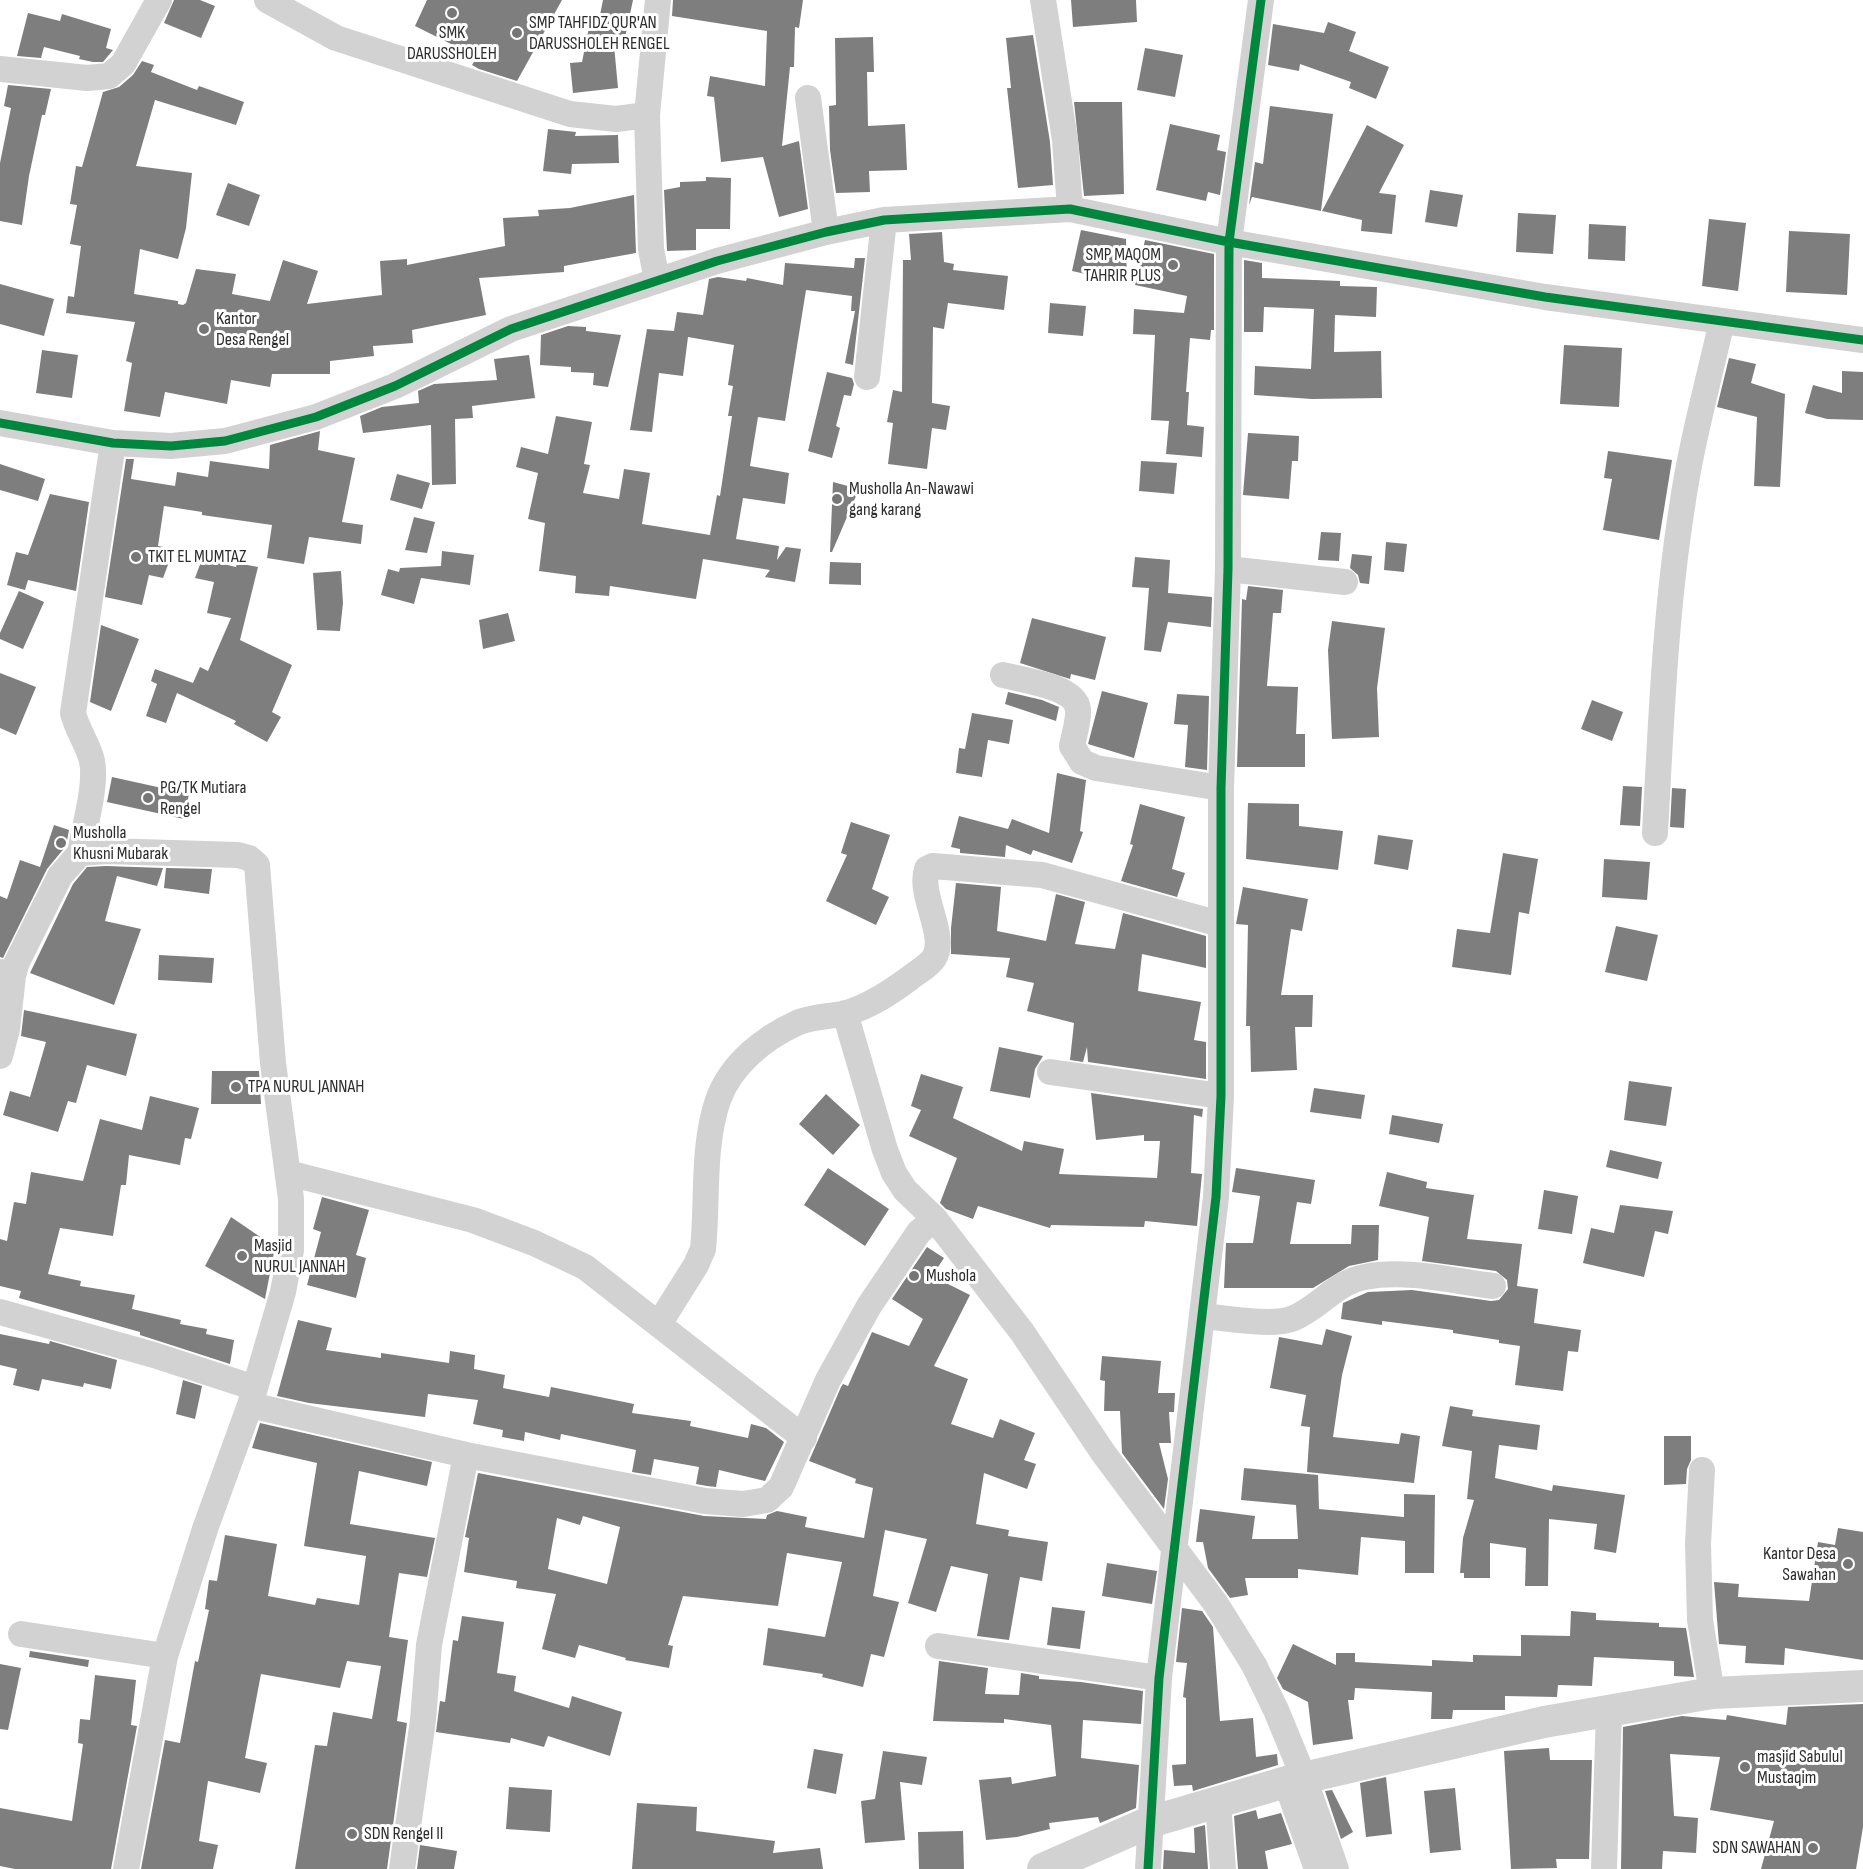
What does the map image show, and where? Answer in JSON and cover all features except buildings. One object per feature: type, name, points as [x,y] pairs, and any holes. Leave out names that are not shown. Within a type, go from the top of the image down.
[{"type":"street","points":[[0,69],[87,78],[109,76],[123,64],[159,0]]},
{"type":"street","points":[[267,0],[336,38],[570,114],[616,119],[647,115]]},
{"type":"street","points":[[657,281],[651,249],[647,115],[658,0]]},
{"type":"street","points":[[1043,0],[1065,140],[1070,209]]},
{"type":"street","points":[[1148,1869],[1159,1678],[1216,1197],[1221,1096],[1221,788],[1228,569],[1229,242],[1261,0]]},
{"type":"street","points":[[808,99],[826,232]]},
{"type":"street","points":[[0,423],[113,443],[171,446],[225,441],[316,417],[395,386],[511,329],[717,261],[826,232],[884,220],[1070,209],[1229,242],[1545,297],[1863,340]]},
{"type":"street","points":[[867,377],[884,220]]},
{"type":"street","points":[[1655,833],[1664,672],[1675,557],[1690,457],[1722,321]]},
{"type":"street","points":[[0,1056],[9,1020],[7,974],[17,962],[60,876],[80,853],[93,775],[92,761],[76,727],[75,701],[113,443]]},
{"type":"street","points":[[1228,569],[1345,582]]},
{"type":"street","points":[[1003,675],[1058,689],[1070,695],[1078,709],[1072,746],[1082,762],[1096,768],[1221,788]]},
{"type":"street","points":[[80,853],[106,851],[238,855],[249,858],[257,865],[260,878],[260,919],[273,1063],[288,1173],[291,1250],[283,1292],[252,1396],[205,1529],[165,1656],[126,1869]]},
{"type":"street","points":[[659,1324],[696,1265],[703,1249],[710,1134],[719,1099],[736,1066],[757,1047],[798,1023],[865,1006],[900,985],[936,955],[937,938],[925,883],[927,869],[933,866],[1042,875],[1220,924]]},
{"type":"street","points":[[837,1014],[894,1173],[928,1225],[1022,1332],[1104,1454],[1173,1564],[1216,1604],[1254,1665],[1295,1780],[1336,1869]]},
{"type":"street","points":[[1050,1072],[1221,1096]]},
{"type":"street","points":[[288,1173],[473,1220],[534,1243],[585,1267],[659,1324],[692,1353],[804,1438]]},
{"type":"street","points":[[0,1312],[153,1355],[252,1396],[466,1455],[705,1501],[743,1504],[767,1500],[781,1487],[838,1361],[869,1306],[928,1225]]},
{"type":"street","points":[[1203,1316],[1279,1321],[1292,1319],[1340,1285],[1366,1276],[1390,1274],[1494,1286]]},
{"type":"street","points":[[402,1869],[423,1720],[429,1645],[466,1455]]},
{"type":"street","points":[[1702,1470],[1698,1544],[1700,1620],[1712,1693]]},
{"type":"street","points":[[21,1634],[165,1656]]},
{"type":"street","points":[[938,1647],[1159,1678]]},
{"type":"street","points":[[1042,1869],[1150,1822],[1295,1780],[1609,1710],[1712,1693],[1863,1686]]},
{"type":"street","points":[[1604,1869],[1609,1710]]},
{"type":"street","points":[[1295,1780],[1317,1869]]},
{"type":"street","points":[[1218,1803],[1223,1869]]},
{"type":"cycle path","points":[[1148,1869],[1159,1678],[1216,1197],[1221,1096],[1221,788],[1228,569],[1229,242],[1261,0]]},
{"type":"cycle path","points":[[0,423],[113,443],[171,446],[225,441],[316,417],[395,386],[511,329],[717,261],[826,232],[884,220],[1070,209],[1229,242],[1545,297],[1863,340]]},
{"type":"place","name":"SMK DARUSSHOLEH","points":[[452,13]]},
{"type":"place","name":"SMP TAHFIDZ QUR'AN DARUSSHOLEH RENGEL","points":[[517,33]]},
{"type":"place","name":"SMP MAQOM TAHRIR PLUS","points":[[1173,265]]},
{"type":"place","name":"Kantor Desa Rengel","points":[[204,329]]},
{"type":"place","name":"Musholla An-Nawawi gang karang","points":[[837,499]]},
{"type":"place","name":"TKIT EL MUMTAZ","points":[[136,557]]},
{"type":"place","name":"PG/TK Mutiara Rengel","points":[[148,798]]},
{"type":"place","name":"Musholla Khusni Mubarak","points":[[61,843]]},
{"type":"place","name":"TPA NURUL JANNAH","points":[[236,1087]]},
{"type":"place","name":"Masjid NURUL JANNAH","points":[[242,1256]]},
{"type":"place","name":"Mushola","points":[[914,1276]]},
{"type":"place","name":"Kantor Desa Sawahan","points":[[1848,1564]]},
{"type":"place","name":"masjid Sabulul Mustaqim","points":[[1745,1767]]},
{"type":"place","name":"SDN Rengel II","points":[[352,1834]]},
{"type":"place","name":"SDN SAWAHAN","points":[[1813,1848]]}]
